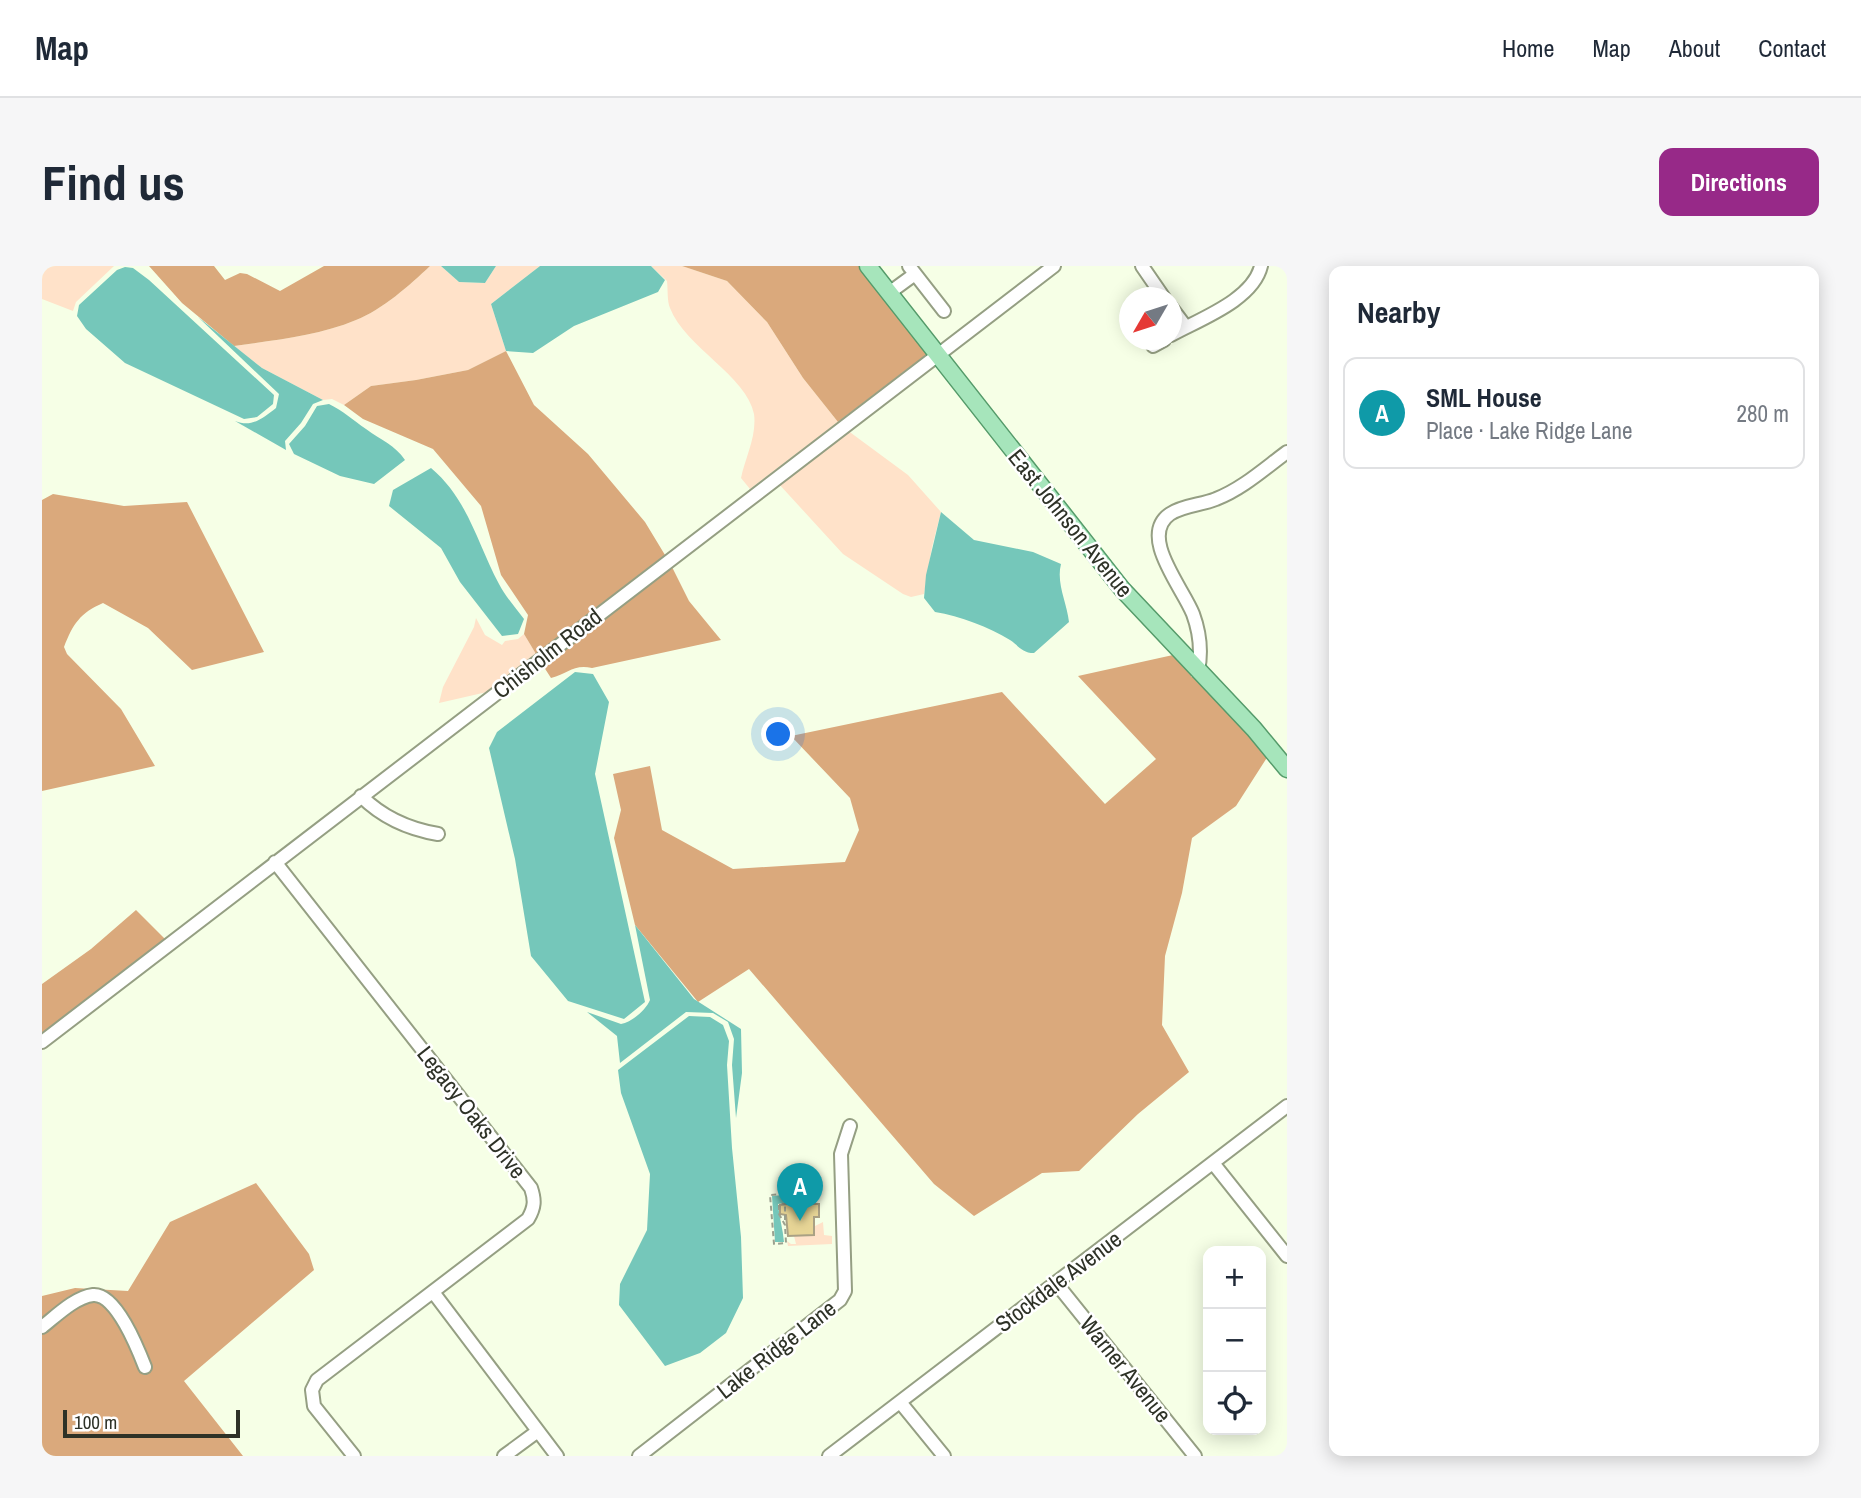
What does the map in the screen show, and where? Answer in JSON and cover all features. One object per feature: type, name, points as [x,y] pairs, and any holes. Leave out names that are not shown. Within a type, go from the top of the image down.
[{"type":"main road","name":"East Johnson Avenue","points":[[868,266],[1091,551],[1161,632],[1254,729],[1287,769]]},
{"type":"street","points":[[1142,266],[1156,287]]},
{"type":"street","points":[[1182,329],[1240,297],[1258,278],[1261,266]]},
{"type":"street","name":"Chisholm Road","points":[[42,1042],[1046,268]]},
{"type":"street","points":[[889,293],[912,270],[944,311]]},
{"type":"street","points":[[1182,323],[1185,327]]},
{"type":"street","points":[[1198,671],[1201,649],[1199,634],[1185,594],[1159,549],[1159,529],[1171,513],[1232,492],[1287,452]]},
{"type":"street","points":[[361,796],[395,821],[410,828],[438,834]]},
{"type":"street","name":"Legacy Oaks Drive","points":[[275,862],[531,1188],[535,1198],[534,1209],[528,1219],[317,1380],[312,1390],[314,1406],[354,1456]]},
{"type":"street","name":"Stockdale Avenue","points":[[830,1456],[1287,1106]]},
{"type":"street","name":"Lake Ridge Lane","points":[[639,1456],[840,1300],[845,1291],[841,1154],[850,1126]]},
{"type":"street","points":[[1213,1163],[1287,1256]]},
{"type":"street","name":"Warner Avenue","points":[[1056,1283],[1195,1456]]},
{"type":"street","points":[[433,1292],[557,1456]]},
{"type":"street","points":[[42,1327],[80,1299],[95,1295],[107,1298],[135,1339],[145,1367]]},
{"type":"street","points":[[900,1402],[944,1456]]},
{"type":"street","points":[[504,1456],[538,1431]]},
{"type":"path","points":[[785,1194],[785,1221],[786,1243],[774,1244],[770,1195],[785,1194]]},
{"type":"path","points":[[785,1221],[779,1214],[779,1204],[802,1203],[803,1199]]},
{"type":"shaded area","points":[[42,266],[114,266],[76,302],[73,311],[42,299]]},
{"type":"shaded area","points":[[149,266],[214,266],[225,280],[240,273],[247,274],[280,291],[324,266],[430,266],[386,304],[366,316],[312,334],[234,346],[182,303]]},
{"type":"shaded area","points":[[430,266],[441,266],[459,282],[485,283],[496,266],[540,266],[491,304],[506,351],[468,370],[371,386],[344,405],[332,399],[323,400],[262,368],[234,346],[312,334],[366,316],[386,304]]},
{"type":"shaded area","points":[[651,266],[682,266],[727,281],[767,322],[803,378],[838,422],[750,489],[741,478],[754,430],[754,414],[749,400],[728,374],[688,336],[669,305],[667,281]]},
{"type":"shaded area","points":[[682,266],[859,266],[927,354],[838,422],[803,378],[767,322],[727,281]]},
{"type":"shaded area","points":[[506,351],[534,405],[588,454],[645,522],[665,555],[536,654],[524,634],[528,615],[501,575],[481,506],[433,449],[363,419],[344,405],[371,386],[468,370]]},
{"type":"shaded area","points":[[847,430],[908,475],[941,512],[924,594],[911,597],[903,594],[843,554],[778,483]]},
{"type":"shaded area","points":[[53,494],[124,506],[187,502],[264,652],[192,670],[148,628],[103,603],[88,611],[78,620],[71,632],[64,647],[67,654],[121,709],[155,766],[42,791],[42,500]]},
{"type":"shaded area","points":[[671,565],[689,601],[721,640],[592,668],[575,668],[551,678],[542,664]]},
{"type":"shaded area","points":[[476,618],[485,635],[502,645],[505,641],[518,639],[524,634],[536,654],[487,692],[439,703],[443,687]]},
{"type":"shaded area","points":[[1173,655],[1268,756],[1236,806],[1192,838],[1182,893],[1165,956],[1162,1025],[1189,1072],[1138,1114],[1079,1171],[1042,1173],[974,1216],[934,1184],[749,969],[698,1002],[635,925],[614,838],[621,810],[613,774],[650,766],[662,830],[733,869],[845,862],[859,830],[850,798],[791,736],[1002,692],[1105,804],[1156,759],[1078,676]]},
{"type":"shaded area","points":[[136,910],[165,939],[42,1034],[42,984],[91,949]]},
{"type":"shaded area","points":[[256,1183],[309,1254],[314,1270],[184,1381],[243,1456],[42,1456],[42,1296],[75,1288],[128,1291],[170,1222]]},
{"type":"shaded area","points":[[823,1222],[824,1235],[832,1236],[832,1244],[788,1246],[787,1241],[796,1244],[794,1236],[813,1235],[813,1227]]},
{"type":"water","points":[[441,266],[496,266],[485,283],[459,282]]},
{"type":"water","points":[[540,266],[651,266],[665,280],[658,292],[574,326],[533,353],[506,351],[491,304]]},
{"type":"water","points":[[133,268],[149,280],[274,395],[273,404],[257,417],[244,419],[125,363],[86,329],[77,316],[79,305],[117,270]]},
{"type":"water","points":[[198,317],[262,368],[323,400],[313,404],[285,441],[286,450],[235,421],[252,423],[262,418],[276,408],[279,394]]},
{"type":"water","points":[[329,404],[392,446],[405,460],[374,484],[340,476],[294,454],[289,444],[305,426],[317,406]]},
{"type":"water","points":[[431,468],[454,493],[471,522],[501,588],[524,619],[518,634],[502,636],[460,582],[441,548],[389,506],[393,490]]},
{"type":"water","points":[[941,512],[974,540],[1033,552],[1061,564],[1061,586],[1069,622],[1034,653],[1024,650],[984,626],[935,612],[924,598],[926,575]]},
{"type":"water","points":[[575,672],[593,674],[609,702],[595,774],[645,1002],[624,1019],[568,1001],[531,956],[515,859],[489,748],[497,732]]},
{"type":"water","points":[[635,925],[694,999],[741,1029],[742,1073],[736,1118],[732,1065],[734,1039],[728,1022],[713,1013],[686,1012],[620,1063],[617,1036],[587,1012],[621,1024],[634,1018],[648,1004],[650,1000]]},
{"type":"water","points":[[689,1016],[710,1017],[723,1025],[729,1041],[727,1065],[741,1237],[743,1298],[726,1333],[700,1353],[665,1366],[619,1305],[620,1284],[647,1230],[650,1174],[621,1093],[618,1070]]},
{"type":"water","points":[[783,1195],[784,1203],[778,1204],[784,1242],[775,1242],[772,1196]]},
{"type":"building","points":[[819,1204],[819,1217],[814,1217],[814,1235],[788,1236],[786,1215],[780,1214],[780,1205]]},
{"type":"place","name":"SML House","points":[[800,1221]]}]
